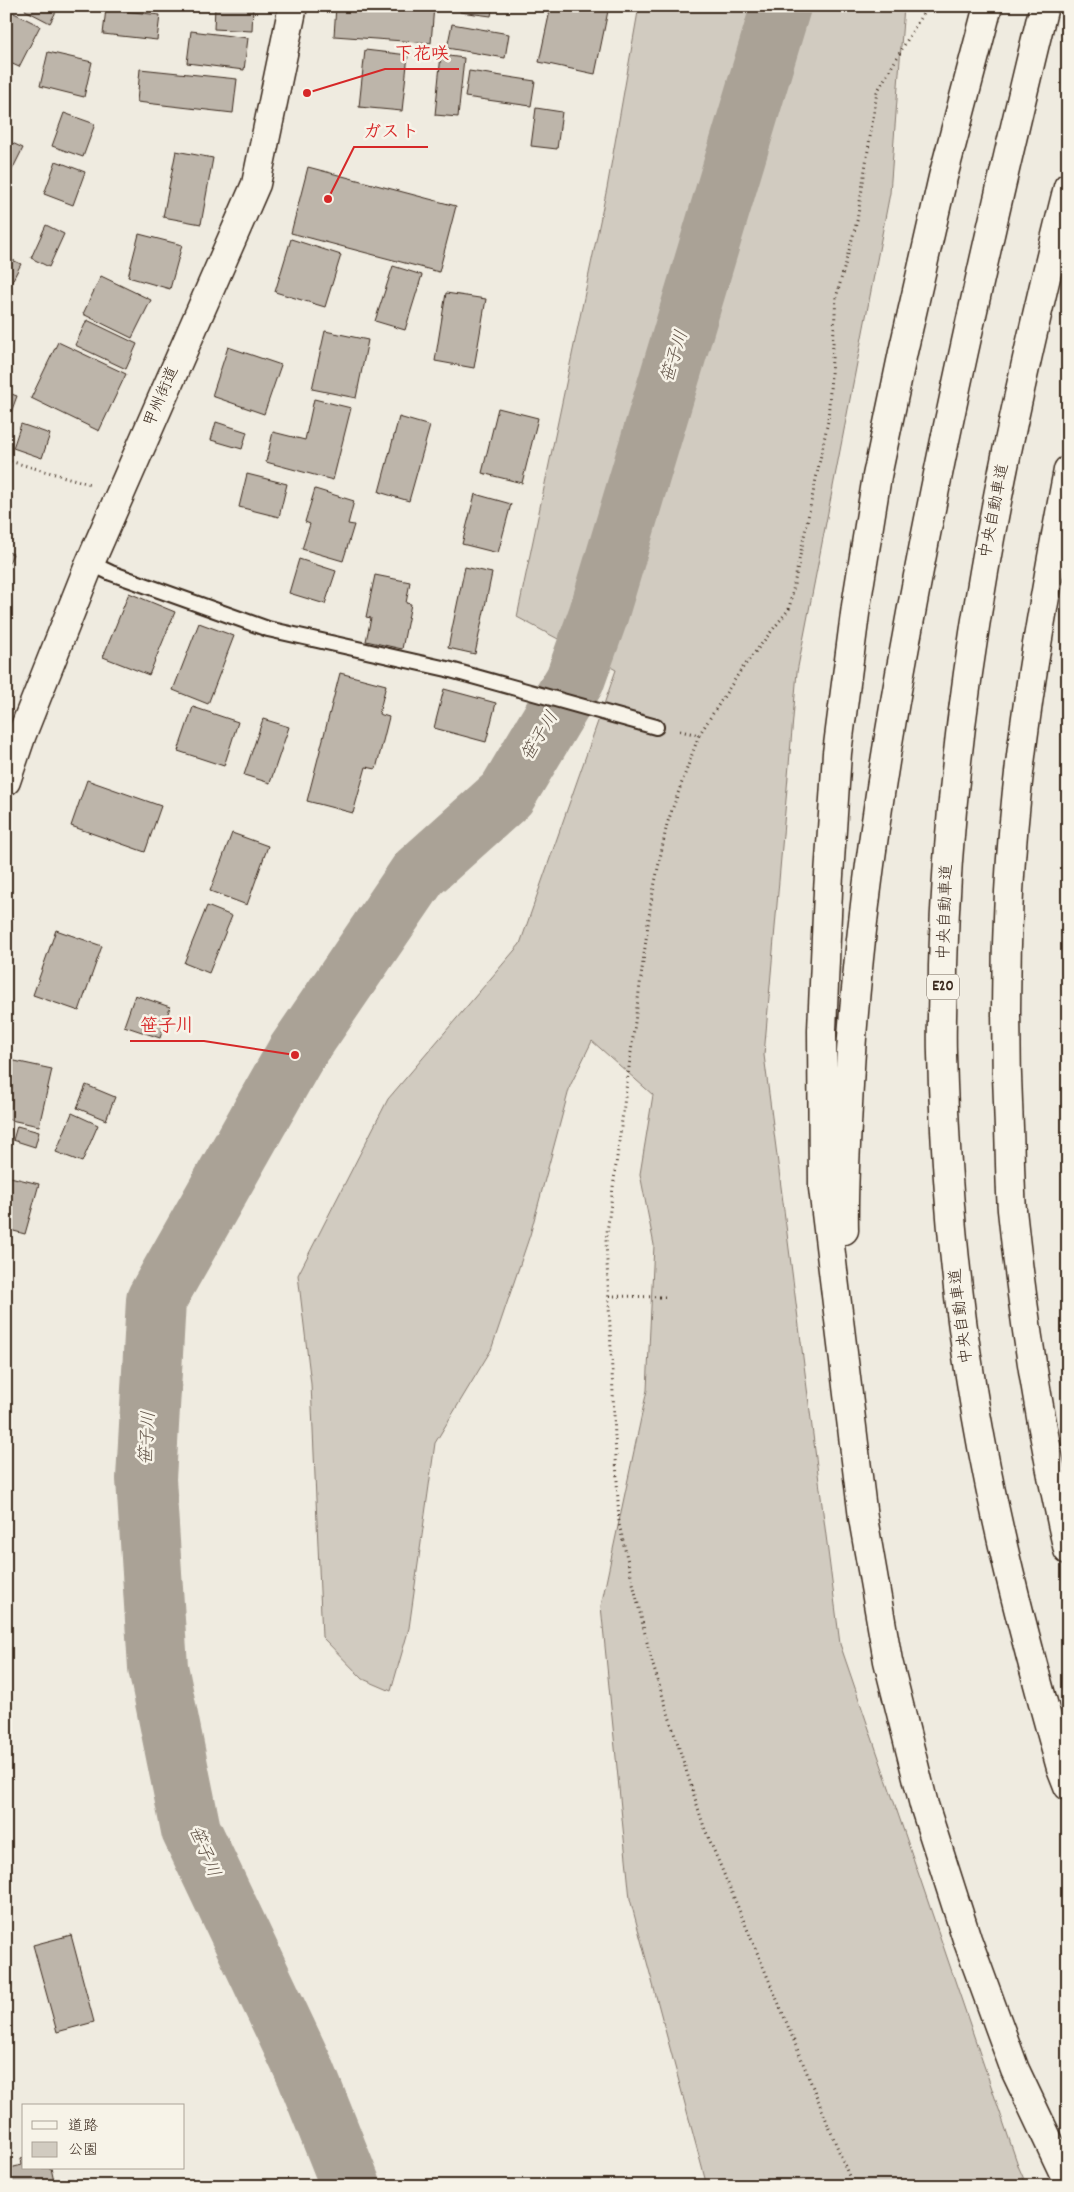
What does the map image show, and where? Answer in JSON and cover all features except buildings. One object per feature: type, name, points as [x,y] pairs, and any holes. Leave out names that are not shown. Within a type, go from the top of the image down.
[{"type":"main road","name":"甲州街道","points":[[6,781],[22,734],[90,563],[256,184],[293,6]]},
{"type":"main road","points":[[988,6],[943,177],[877,476],[856,606],[837,753],[828,891],[822,1030],[823,1188],[847,1372],[863,1518],[888,1661],[924,1805],[967,1939],[1015,2070],[1068,2182]]},
{"type":"main road","points":[[847,1372],[844,1185],[851,1039],[866,890],[888,733],[925,533],[980,277],[1044,6]]},
{"type":"main road","name":"中央自動車道","points":[[1068,187],[1017,401],[986,554],[959,732],[945,895],[942,1051],[950,1218],[970,1375],[993,1502],[1024,1637],[1061,1768],[1068,1786]]},
{"type":"main road","points":[[1068,470],[1045,589],[1023,741],[1009,891],[1005,1045],[1012,1207],[1029,1351],[1053,1484],[1068,1550]]},
{"type":"lane","points":[[90,563],[111,573],[268,629],[447,669],[656,727]]},
{"type":"path","points":[[853,2186],[782,2009],[704,1827],[651,1659],[619,1524],[606,1240],[651,902],[667,824],[698,735],[741,670],[789,609],[828,420],[836,298],[857,221],[877,92],[927,6]]},
{"type":"path","points":[[6,460],[96,485]]},
{"type":"path","points":[[656,727],[698,735]]},
{"type":"path","points":[[609,1296],[666,1297]]},
{"type":"green space","points":[[639,6],[904,6],[890,193],[797,672],[764,1055],[840,1644],[1019,2168],[1027,2186],[707,2186],[630,1899],[601,1606],[647,1390],[654,1245],[640,1174],[653,1095],[592,1041],[570,1086],[530,1235],[491,1350],[435,1443],[409,1628],[391,1691],[363,1679],[322,1637],[311,1384],[298,1275],[388,1099],[520,944],[616,670],[517,617],[607,188]]},
{"type":"waterway","name":"笹子川","points":[[351,2186],[306,2073],[191,1830],[158,1667],[146,1479],[156,1300],[295,1055],[419,873],[507,794],[575,680],[598,616],[781,6]]},
{"type":"place","name":"下花咲","points":[[307,93]]},
{"type":"place","name":"ガスト","points":[[328,199]]},
{"type":"place","name":"笹子川","points":[[295,1055]]}]
